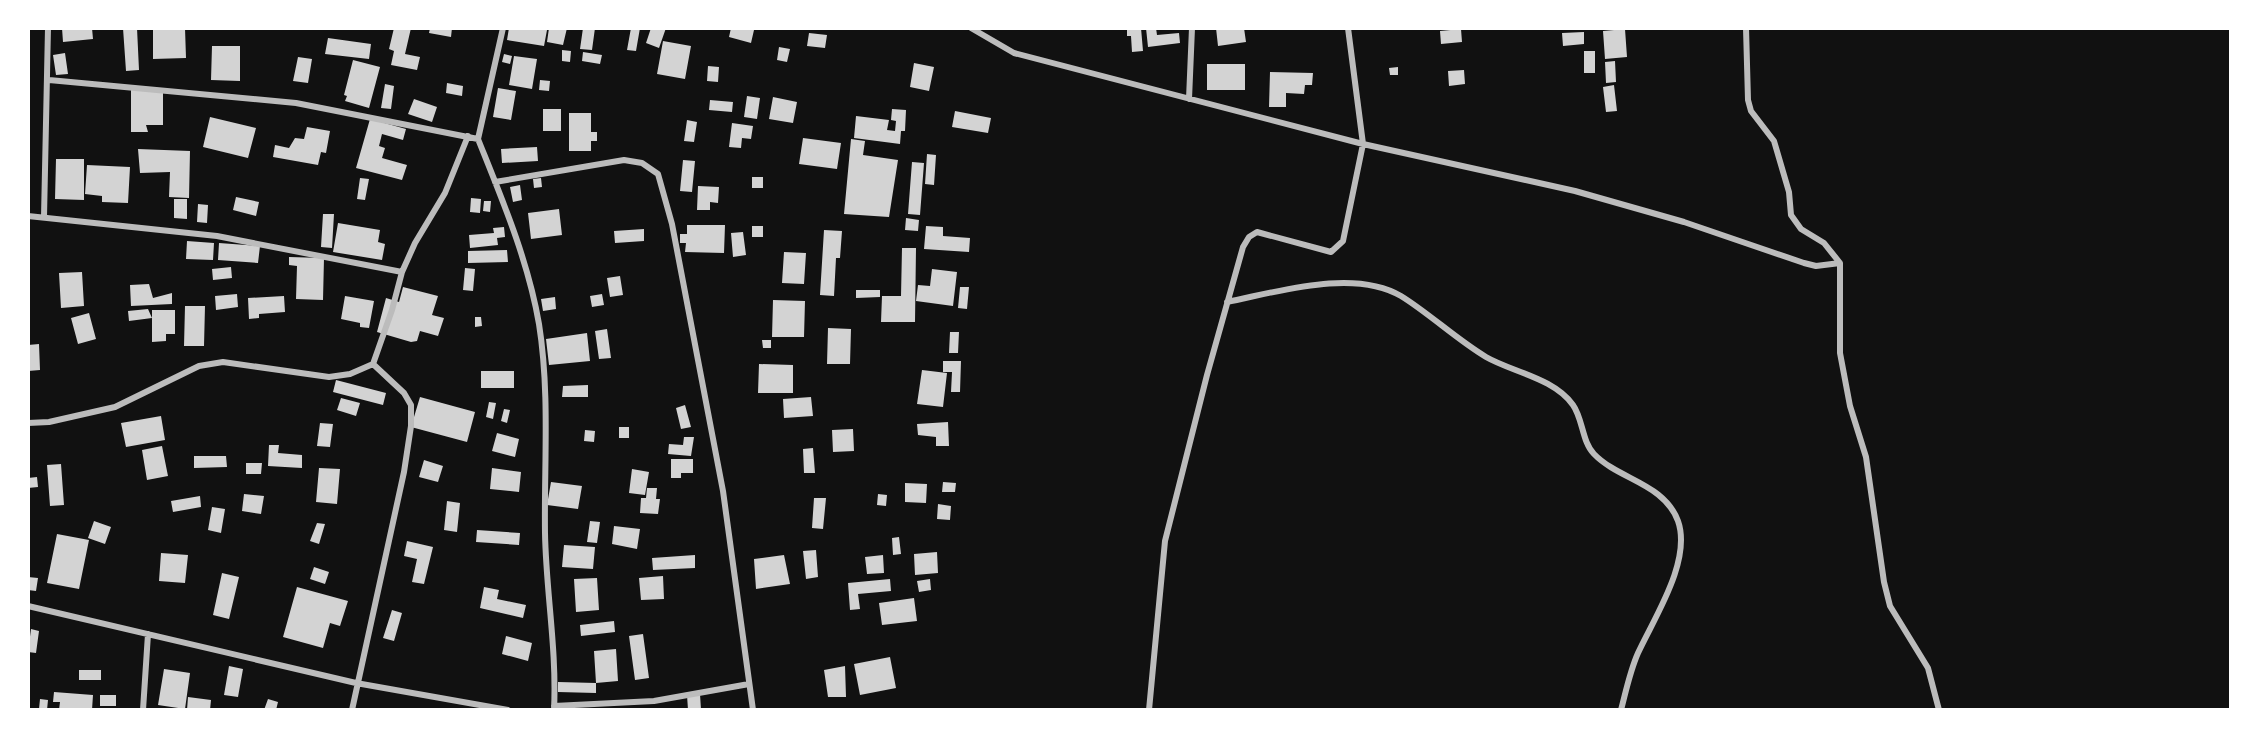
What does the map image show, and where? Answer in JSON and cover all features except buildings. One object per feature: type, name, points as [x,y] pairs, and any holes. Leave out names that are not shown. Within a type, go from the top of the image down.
[{"type":"street","points":[[44,217],[49,80],[48,28]]},
{"type":"street","points":[[503,28],[478,139],[525,263],[539,325],[544,392],[545,535],[553,626],[554,708],[654,701],[749,684]]},
{"type":"street","points":[[971,28],[1014,53],[1363,144],[1575,191],[1684,222],[1804,263],[1816,266],[1840,263]]},
{"type":"street","points":[[1189,99],[1192,28]]},
{"type":"street","points":[[1149,710],[1165,541],[1227,302],[1244,247],[1253,234],[1265,233],[1331,252],[1338,248],[1345,234],[1363,144],[1348,28]]},
{"type":"street","points":[[1746,28],[1748,100],[1751,111],[1774,141],[1789,192],[1791,215],[1801,229],[1824,243],[1840,263],[1840,353],[1850,406],[1866,457],[1884,582],[1890,606],[1928,668],[1939,710]]},
{"type":"street","points":[[49,80],[296,103],[478,139]]},
{"type":"street","points":[[28,423],[49,422],[115,407],[199,366],[223,362],[329,377],[350,374],[373,364],[392,310],[402,272],[415,243],[445,193],[468,136]]},
{"type":"street","points":[[495,182],[624,160],[642,163],[658,174],[672,225],[711,423],[746,642],[753,710]]},
{"type":"street","points":[[28,216],[217,236],[402,272]]},
{"type":"street","points":[[1227,302],[1301,287],[1358,282],[1381,286],[1401,296],[1486,357],[1552,387],[1573,404],[1593,453],[1610,468],[1639,481],[1666,501],[1678,522],[1680,546],[1666,600],[1638,654],[1621,710]]},
{"type":"street","points":[[352,710],[356,683],[404,472],[411,426],[411,405],[404,393],[373,364]]},
{"type":"street","points":[[28,606],[356,683],[508,710]]},
{"type":"street","points":[[143,710],[148,634]]}]
